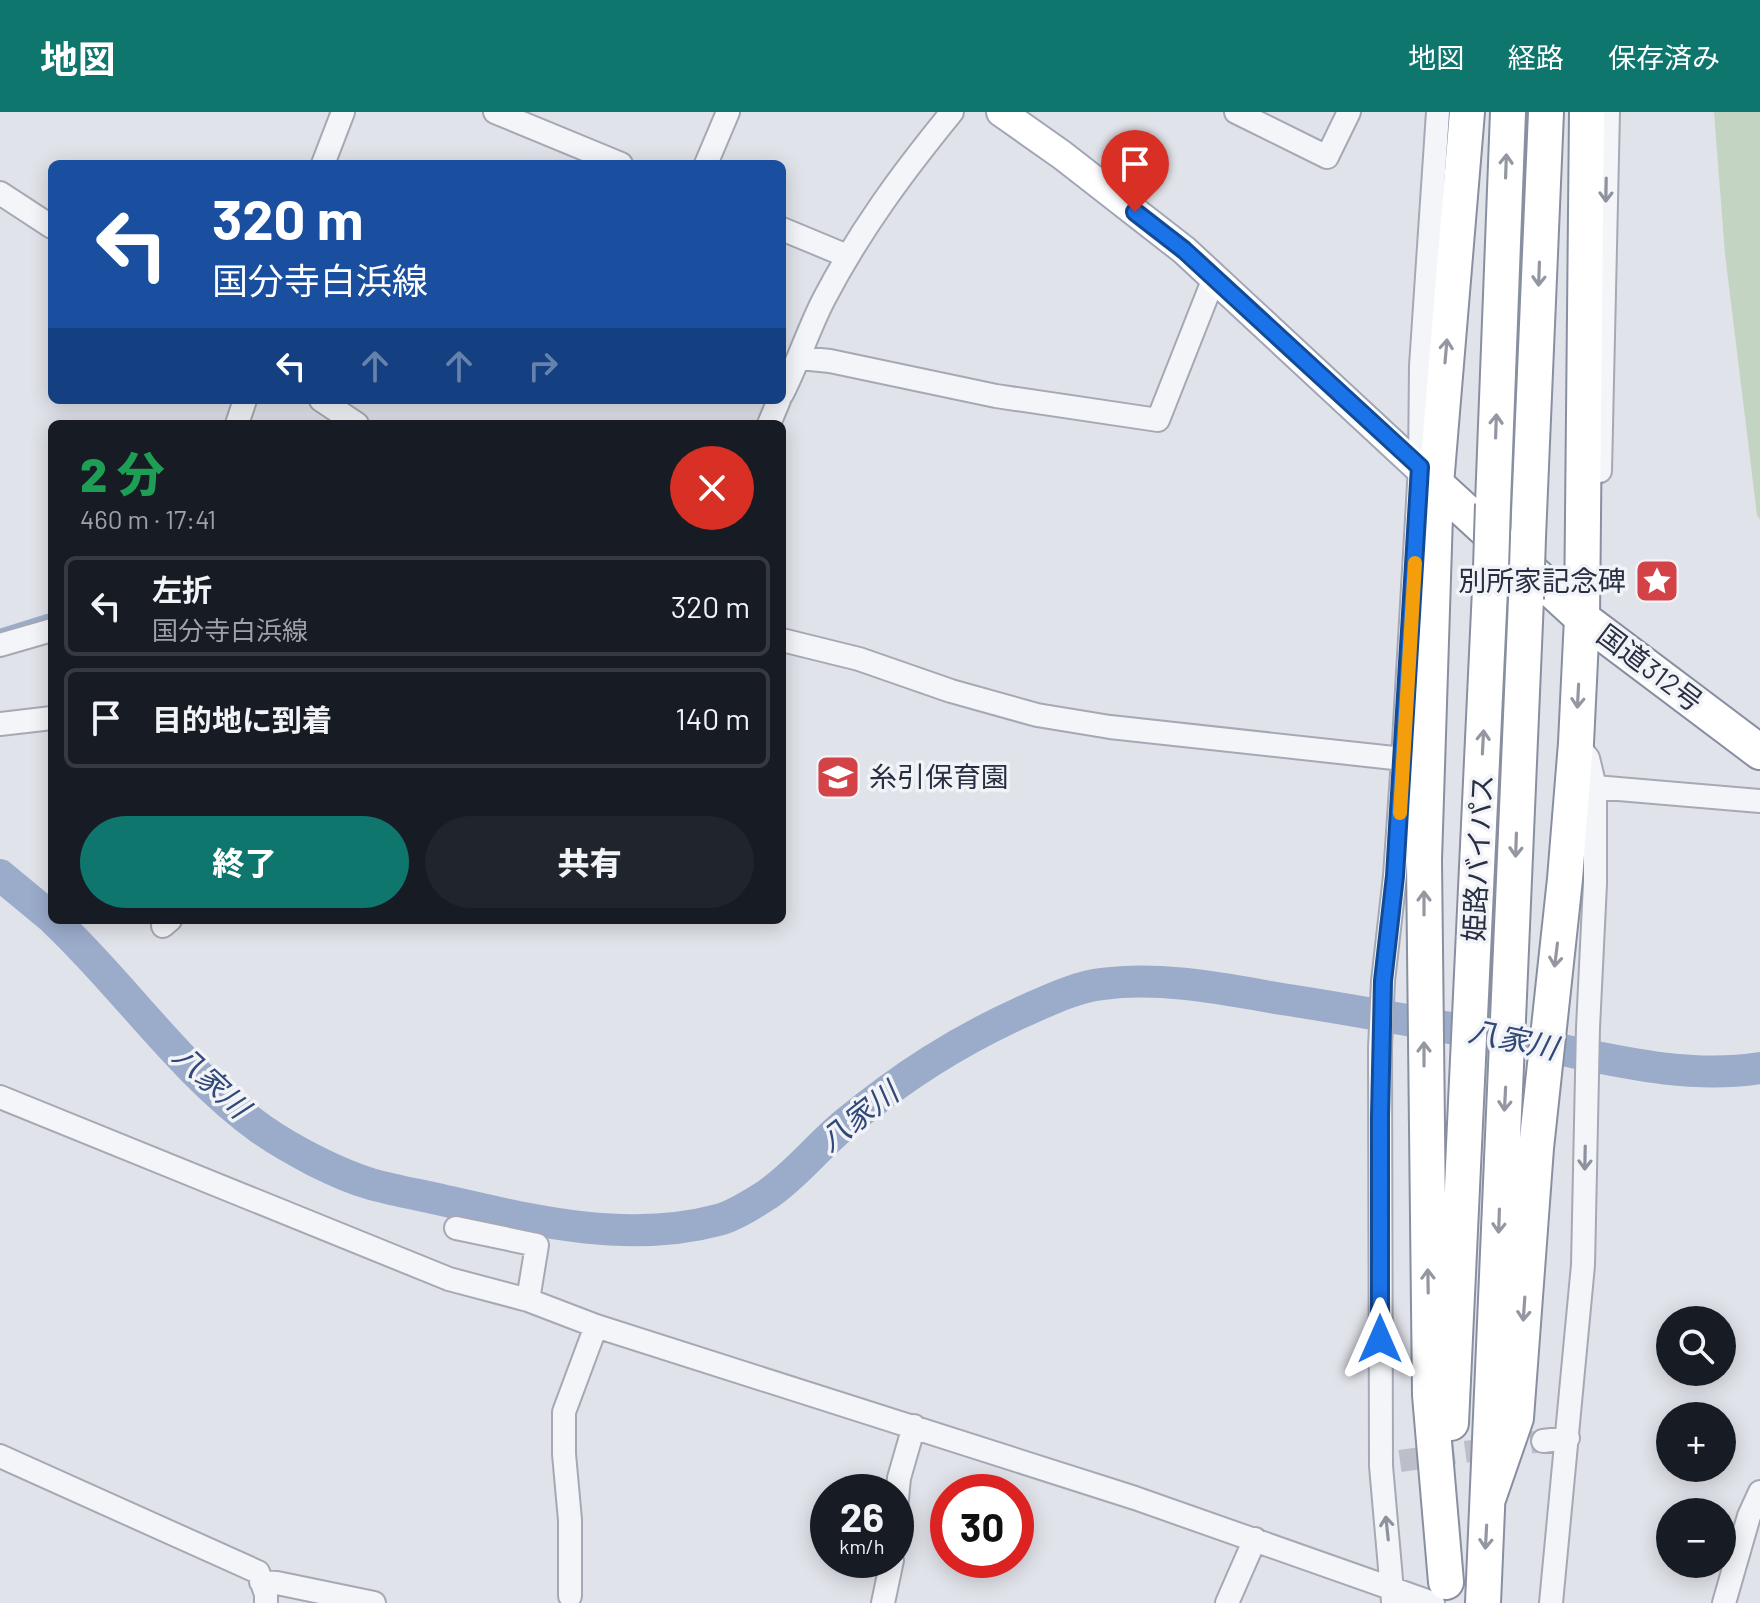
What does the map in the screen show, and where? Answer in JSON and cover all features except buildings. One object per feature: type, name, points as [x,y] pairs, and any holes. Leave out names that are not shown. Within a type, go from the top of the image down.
[{"type":"highway","points":[[1442,1596],[1430,1395],[1425,1128],[1428,476],[1467,112]]},
{"type":"highway","name":"姫路バイパス","points":[[1442,1596],[1491,568],[1508,112]]},
{"type":"highway","name":"姫路バイパス","points":[[1483,1600],[1546,112]]},
{"type":"highway","points":[[1488,1499],[1516,1418],[1536,1148],[1565,879],[1576,743],[1582,618],[1587,112]]},
{"type":"highway","name":"国道312号","points":[[1428,476],[1582,618],[1760,752]]},
{"type":"main road","points":[[1001,112],[1160,231],[1428,476]]},
{"type":"street","points":[[325,160],[343,112]]},
{"type":"street","points":[[495,112],[611,160]]},
{"type":"street","points":[[708,160],[728,112]]},
{"type":"street","points":[[786,386],[822,303],[847,256],[892,186],[952,112]]},
{"type":"street","points":[[1236,112],[1327,157],[1349,112]]},
{"type":"street","points":[[1394,1597],[1380,1048],[1383,981],[1395,876],[1428,476],[1421,366],[1438,112]]},
{"type":"street","points":[[1582,618],[1598,571],[1608,112]]},
{"type":"street","points":[[0,193],[48,224]]},
{"type":"street","points":[[786,231],[847,256]]},
{"type":"street","points":[[800,358],[830,361],[996,396],[1158,420],[1214,278]]},
{"type":"street","points":[[327,404],[351,420]]},
{"type":"street","points":[[0,645],[48,631]]},
{"type":"street","points":[[786,641],[859,659],[951,691],[1037,715],[1110,727],[1403,759]]},
{"type":"street","points":[[0,724],[48,718]]},
{"type":"street","points":[[1551,1603],[1583,1265],[1586,1080],[1595,884],[1595,787],[1588,758],[1576,743]]},
{"type":"street","points":[[1595,787],[1760,801]]},
{"type":"street","points":[[0,1097],[449,1279],[528,1300],[596,1326],[914,1426],[1255,1539],[1394,1597],[1442,1596]]},
{"type":"street","points":[[456,1228],[537,1245],[528,1300]]},
{"type":"street","points":[[571,1601],[564,1412],[596,1326]]},
{"type":"street","points":[[900,1474],[914,1426]]},
{"type":"street","points":[[1543,1441],[1568,1438]]},
{"type":"street","points":[[0,1456],[258,1572],[263,1593],[277,1583],[374,1603]]},
{"type":"street","points":[[1724,1603],[1749,1516],[1760,1492]]},
{"type":"street","points":[[1227,1603],[1255,1539]]},
{"type":"street","points":[[883,1603],[888,1578]]},
{"type":"green space","points":[[1714,112],[1760,112],[1760,520],[1725,254]]},
{"type":"waterway","points":[[0,631],[48,616]]},
{"type":"waterway","name":"八家川","points":[[0,875],[48,915]]},
{"type":"waterway","name":"八家川","points":[[58,924],[205,1081],[261,1129],[286,1145],[329,1168],[371,1184],[513,1216],[616,1230],[684,1227],[731,1216],[779,1186],[846,1123],[930,1062],[1022,1012],[1071,991],[1102,984],[1147,982],[1215,988],[1656,1067],[1708,1071],[1760,1068]]},
{"type":"tunnel","points":[[1400,1461],[1543,1441]]},
{"type":"slow traffic","points":[[1400,813],[1415,563]]},
{"type":"place","name":"別所家記念碑","points":[[1657,581]]},
{"type":"place","name":"糸引保育園","points":[[838,777]]},
{"type":"route","points":[[1135,212],[1184,250],[1420,467],[1395,876],[1383,981],[1380,1048],[1380,1339]]}]
